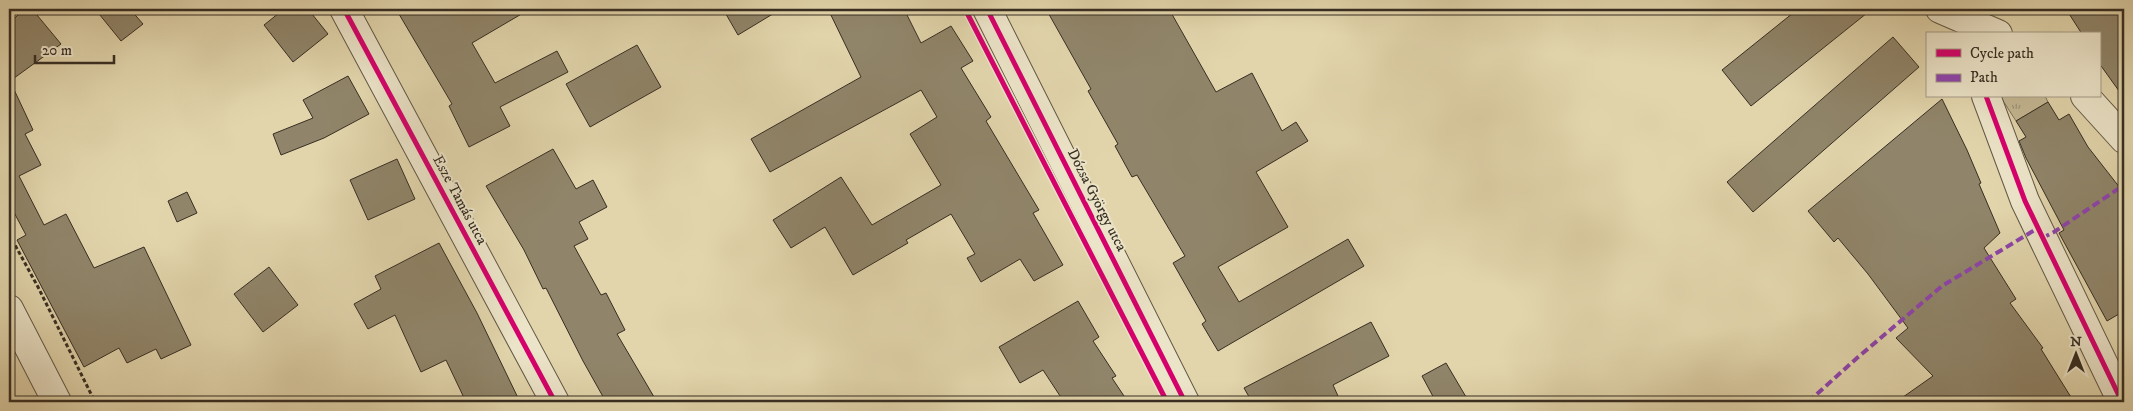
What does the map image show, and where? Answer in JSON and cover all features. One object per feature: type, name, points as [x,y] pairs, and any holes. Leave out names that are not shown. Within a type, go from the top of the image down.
[{"type":"street","name":"Esze Tamás utca","points":[[344,9],[555,402]]},
{"type":"street","name":"Dózsa György utca","points":[[987,9],[1185,402]]},
{"type":"street","points":[[1938,9],[1952,32]]},
{"type":"street","points":[[1938,9],[1993,32]]},
{"type":"street","points":[[1987,98],[2025,201],[2122,402]]},
{"type":"street","points":[[2087,98],[2124,139]]},
{"type":"street","points":[[9,309],[57,402]]},
{"type":"path","points":[[9,234],[38,287],[95,402]]},
{"type":"green space","points":[[2001,98],[2046,98],[2048,102],[2016,121]]},
{"type":"building","points":[[25,9],[32,9],[61,44],[10,81],[33,130],[25,134],[41,165],[19,176],[44,225],[66,214],[94,268],[144,247],[191,345],[161,359],[156,349],[127,363],[119,348],[84,367],[17,240],[26,235],[9,203],[9,23]]},
{"type":"building","points":[[95,9],[130,9],[143,24],[121,41]]},
{"type":"building","points":[[284,9],[308,9],[328,34],[293,62],[264,25]]},
{"type":"building","points":[[396,9],[530,9],[472,43],[495,83],[557,51],[568,72],[500,107],[510,126],[469,147],[449,106],[452,104]]},
{"type":"building","points":[[723,9],[781,9],[738,35]]},
{"type":"building","points":[[828,9],[904,9],[921,43],[951,26],[973,61],[961,68],[991,117],[986,121],[1039,210],[1033,213],[1063,265],[1034,281],[1020,259],[981,282],[967,258],[975,254],[951,214],[906,240],[908,243],[853,275],[825,227],[791,248],[773,220],[841,177],[872,225],[941,185],[910,134],[937,117],[921,90],[770,172],[751,139],[861,77]]},
{"type":"building","points":[[1046,9],[1169,9],[1216,92],[1252,73],[1282,131],[1296,122],[1308,141],[1256,172],[1288,227],[1218,267],[1239,302],[1348,239],[1364,266],[1218,351],[1202,324],[1206,321],[1173,263],[1185,256],[1137,175],[1132,177],[1115,146],[1118,144],[1088,91],[1091,89]]},
{"type":"building","points":[[1798,9],[1872,9],[1751,106],[1722,70]]},
{"type":"building","points":[[2066,9],[2124,9],[2124,98],[2100,64],[2100,32],[2081,32]]},
{"type":"building","points":[[1893,37],[1919,67],[1753,212],[1727,182]]},
{"type":"building","points":[[637,45],[661,87],[590,127],[566,84]]},
{"type":"building","points":[[348,76],[369,114],[324,138],[281,155],[273,134],[313,118],[303,100]]},
{"type":"building","points":[[1942,99],[1967,150],[2000,233],[1984,248],[2016,299],[2010,303],[2043,348],[2041,349],[2074,402],[1896,402],[1933,376],[1896,338],[1908,328],[1868,274],[1838,238],[1834,242],[1808,211]]},
{"type":"building","points":[[2048,102],[2059,120],[2069,114],[2088,147],[2124,193],[2124,311],[2107,321],[2059,233],[2064,230],[2019,141],[2026,137],[2016,121]]},
{"type":"building","points":[[553,149],[576,189],[593,180],[607,207],[579,222],[588,239],[574,246],[601,295],[606,293],[625,330],[617,334],[657,402],[606,402],[546,288],[543,289],[524,250],[486,186]]},
{"type":"building","points":[[397,159],[415,199],[368,220],[350,180]]},
{"type":"building","points":[[187,192],[197,213],[177,222],[168,201]]},
{"type":"building","points":[[439,243],[477,313],[520,402],[466,402],[446,360],[421,372],[395,315],[368,329],[354,304],[381,289],[375,276]]},
{"type":"building","points":[[269,267],[298,305],[263,332],[234,294]]},
{"type":"building","points":[[1078,301],[1099,337],[1093,341],[1116,376],[1112,378],[1128,402],[1064,402],[1043,370],[1020,383],[999,347]]},
{"type":"building","points":[[1371,322],[1389,356],[1333,385],[1338,396],[1326,402],[1252,402],[1244,388]]},
{"type":"building","points":[[1446,363],[1469,402],[1436,402],[1422,376]]},
{"type":"marked path","points":[[2042,238],[2124,185]]},
{"type":"marked path","points":[[1808,402],[1942,286],[2038,228]]},
{"type":"cycle path","points":[[344,9],[555,402]]},
{"type":"cycle path","points":[[965,9],[1167,402]]},
{"type":"cycle path","points":[[987,9],[1185,402]]},
{"type":"cycle path","points":[[1987,98],[2025,201],[2122,402]]}]
